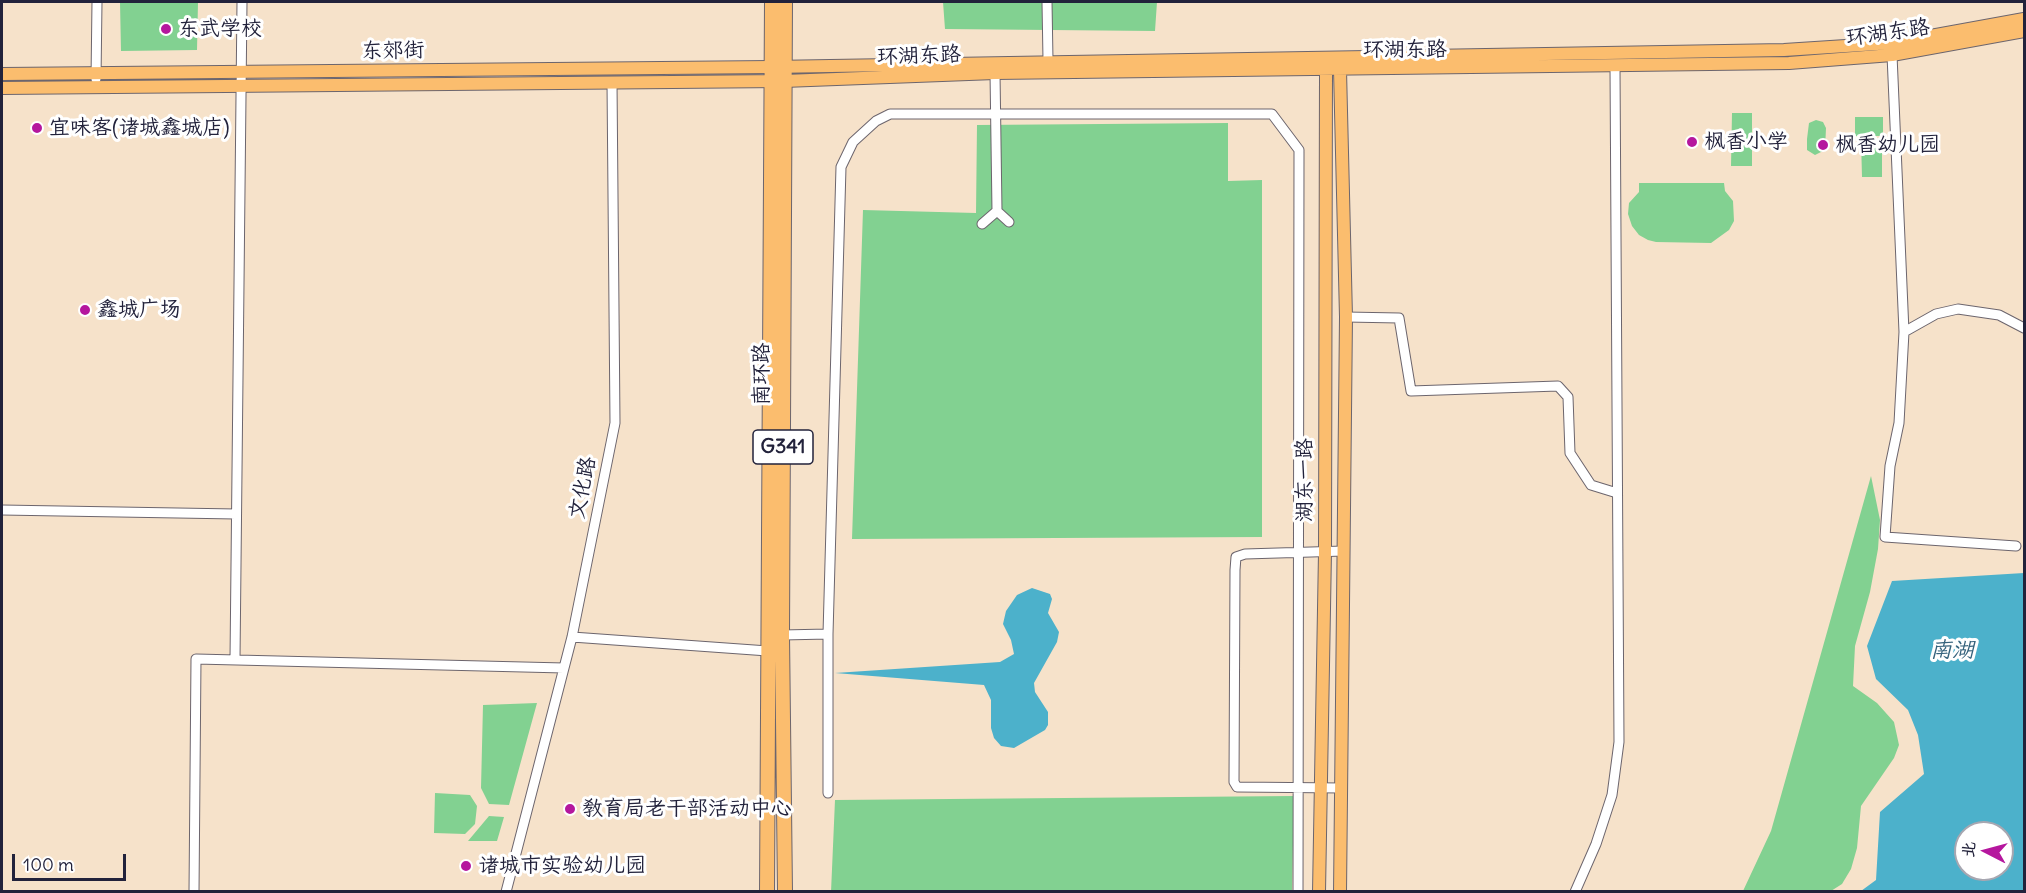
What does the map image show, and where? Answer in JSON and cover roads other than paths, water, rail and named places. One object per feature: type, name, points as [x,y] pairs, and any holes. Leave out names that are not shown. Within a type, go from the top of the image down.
[{"type":"highway","name":"南环路","points":[[772,2],[778,67],[785,891]]},
{"type":"highway","name":"南环路","points":[[778,67],[785,2]]},
{"type":"highway","name":"南环路","points":[[767,891],[768,651],[778,81]]},
{"type":"main road","name":"环湖东路","points":[[778,67],[1048,60],[1784,50],[1892,43],[2025,19]]},
{"type":"main road","name":"环湖东路","points":[[778,81],[995,73],[1615,67],[1789,63],[1892,55],[2025,31]]},
{"type":"main road","name":"东郊街","points":[[2,88],[96,87],[243,78],[778,67]]},
{"type":"main road","name":"湖东一路","points":[[1319,891],[1325,552],[1326,69]]},
{"type":"main road","name":"湖东一路","points":[[1340,70],[1346,317],[1340,891]]},
{"type":"main road","name":"东郊街","points":[[2,74],[612,82],[778,81]]},
{"type":"street","points":[[96,87],[97,2]]},
{"type":"street","points":[[235,659],[243,78],[242,2]]},
{"type":"street","points":[[1047,2],[1048,60]]},
{"type":"street","points":[[1892,55],[1904,332],[1899,423],[1890,466],[1885,537],[2016,546]]},
{"type":"street","points":[[1575,891],[1596,844],[1612,795],[1619,742],[1615,67]]},
{"type":"street","points":[[995,73],[997,211],[1009,222]]},
{"type":"street","name":"文化路","points":[[506,891],[572,637],[615,423],[612,82]]},
{"type":"street","points":[[828,793],[828,634],[841,167],[844,157],[864,130],[890,114],[1272,114],[1292,136],[1299,150],[1298,891]]},
{"type":"street","points":[[982,224],[997,211]]},
{"type":"street","points":[[1904,332],[1936,314],[1958,309],[1999,315],[2025,328]]},
{"type":"street","points":[[1346,317],[1399,318],[1411,391],[1558,386],[1568,397],[1570,453],[1591,485],[1617,493]]},
{"type":"street","points":[[2,510],[236,514]]},
{"type":"street","points":[[1342,788],[1237,787],[1234,782],[1235,582],[1236,557],[1245,554],[1344,551]]},
{"type":"street","points":[[782,635],[828,634]]},
{"type":"street","points":[[572,637],[768,651]]},
{"type":"street","points":[[194,891],[196,659],[564,668]]},
{"type":"water","name":"南湖","points":[[2024,573],[2024,891],[1861,891],[1876,880],[1880,812],[1924,774],[1918,735],[1908,710],[1876,679],[1867,646],[1892,581]]},
{"type":"water","points":[[1032,588],[1050,594],[1052,599],[1048,613],[1059,632],[1057,642],[1034,683],[1035,692],[1048,712],[1048,725],[1045,730],[1014,748],[1001,746],[994,738],[991,728],[991,700],[984,685],[835,673],[1000,662],[1014,654],[1011,640],[1003,624],[1006,611],[1017,595]]},
{"type":"place","name":"东武学校","points":[[166,29]]},
{"type":"place","name":"宜味客(诸城鑫城店)","points":[[37,128]]},
{"type":"place","name":"枫香小学","points":[[1692,142]]},
{"type":"place","name":"枫香幼儿园","points":[[1823,145]]},
{"type":"place","name":"鑫城广场","points":[[85,310]]},
{"type":"place","name":"教育局老干部活动中心","points":[[570,809]]},
{"type":"place","name":"诸城市实验幼儿园","points":[[466,866]]}]
